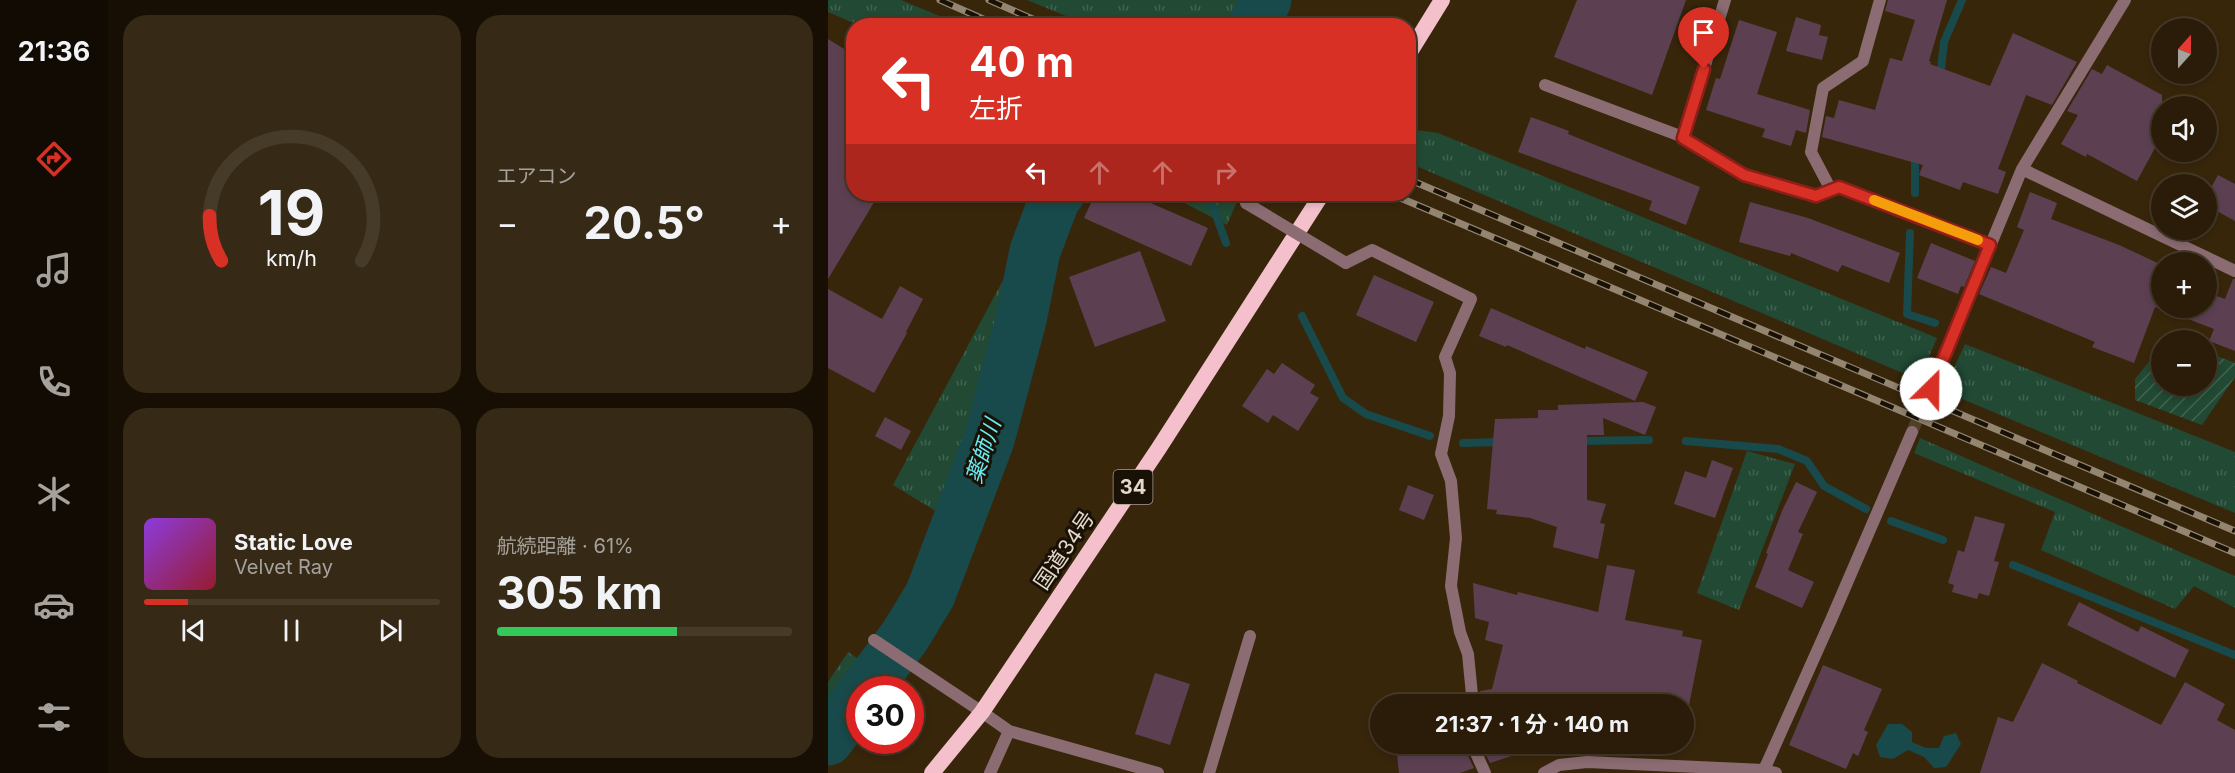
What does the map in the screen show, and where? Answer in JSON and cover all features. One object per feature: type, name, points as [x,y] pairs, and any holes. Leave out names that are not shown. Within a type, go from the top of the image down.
[{"type":"highway","points":[[1416,42],[1442,0]]},
{"type":"highway","name":"国道34号","points":[[932,773],[982,712],[1159,448],[1318,201]]},
{"type":"street","points":[[1683,138],[1725,0]]},
{"type":"street","points":[[1831,190],[1811,152],[1823,88],[1863,61],[1880,0]]},
{"type":"street","points":[[1931,389],[2022,169],[2125,0]]},
{"type":"street","points":[[1545,85],[1683,138],[1744,175],[1816,196],[1839,187],[1990,245]]},
{"type":"street","points":[[2022,169],[2235,271]]},
{"type":"street","points":[[1246,203],[1346,263],[1372,249],[1471,299],[1445,357],[1450,374],[1449,416],[1441,454],[1451,481],[1456,538],[1451,586],[1460,632],[1468,654],[1472,694]]},
{"type":"street","points":[[1764,770],[1912,432]]},
{"type":"street","points":[[1209,773],[1250,636]]},
{"type":"street","points":[[874,640],[1009,731],[1158,773]]},
{"type":"street","points":[[990,773],[1009,731]]},
{"type":"street","points":[[1476,754],[1485,773]]},
{"type":"street","points":[[1544,773],[1559,765],[1587,762],[1764,770],[1776,773]]},
{"type":"green space","points":[[828,0],[901,0],[944,18],[846,20],[828,12]]},
{"type":"green space","points":[[1027,0],[1253,0],[1249,12],[1242,18],[1071,18]]},
{"type":"green space","points":[[1416,130],[1438,133],[1937,338],[1919,380],[1416,166]]},
{"type":"green space","points":[[1181,201],[1237,201],[1227,225]]},
{"type":"green space","points":[[1016,256],[981,418],[944,516],[893,485]]},
{"type":"green space","points":[[1965,344],[2235,452],[2235,513],[1943,391]]},
{"type":"green space","points":[[2217,356],[2235,363],[2235,377],[2202,425],[2135,400],[2135,379],[2151,359],[2151,396],[2217,396]]},
{"type":"green space","points":[[1920,438],[2235,576],[2235,608],[2194,586],[2175,609],[2041,550],[2055,512],[1914,453]]},
{"type":"green space","points":[[1747,451],[1795,464],[1739,610],[1697,593]]},
{"type":"green space","points":[[848,652],[863,662],[853,676],[846,676],[846,686],[828,711],[828,682]]},
{"type":"water","points":[[1888,724],[1902,724],[1912,732],[1912,742],[1926,748],[1939,748],[1944,736],[1956,733],[1961,744],[1946,767],[1934,768],[1924,757],[1908,750],[1893,759],[1880,757],[1876,745]]},
{"type":"building","points":[[1577,0],[1686,0],[1652,95],[1554,57]]},
{"type":"building","points":[[1888,0],[1947,0],[1930,64],[1990,86],[2013,33],[2077,62],[2052,105],[2026,95],[1998,169],[2006,172],[1998,194],[1963,182],[1960,190],[1919,175],[1923,165],[1822,137],[1826,116],[1834,118],[1839,100],[1875,110],[1890,58],[1902,61],[1915,20],[1885,11]]},
{"type":"building","points":[[1796,17],[1821,25],[1819,35],[1828,37],[1822,60],[1786,51]]},
{"type":"building","points":[[1739,20],[1777,32],[1757,94],[1810,110],[1806,133],[1796,130],[1791,146],[1762,137],[1765,129],[1706,110],[1716,78],[1720,79]]},
{"type":"building","points":[[828,39],[846,50],[846,201],[875,201],[828,279]]},
{"type":"building","points":[[2107,65],[2162,95],[2151,96],[2151,155],[2137,181],[2087,154],[2086,157],[2061,144],[2078,115],[2067,111],[2092,69],[2102,74]]},
{"type":"building","points":[[1531,117],[1700,187],[1686,225],[1649,210],[1652,201],[1518,152]]},
{"type":"building","points":[[2218,175],[2235,184],[2235,221],[2217,211]]},
{"type":"building","points":[[2030,192],[2057,203],[2051,219],[2151,260],[2151,318],[2134,363],[2092,347],[2095,342],[1979,294],[1991,267],[2006,273],[2024,230],[2017,227]]},
{"type":"building","points":[[1092,201],[1146,201],[1208,228],[1191,266],[1084,218]]},
{"type":"building","points":[[1750,202],[1808,218],[1900,253],[1889,283],[1842,265],[1838,272],[1791,253],[1790,256],[1739,242]]},
{"type":"building","points":[[1931,243],[1975,261],[1964,287],[1961,286],[1958,294],[1917,278]]},
{"type":"building","points":[[1140,251],[1166,321],[1095,347],[1069,277]]},
{"type":"building","points":[[1374,275],[1434,302],[1416,342],[1356,315]]},
{"type":"building","points":[[2235,279],[2235,351],[2217,344],[2217,330],[2185,318],[2217,318],[2217,296],[2225,299]]},
{"type":"building","points":[[900,286],[923,299],[874,393],[828,368],[828,289],[882,319]]},
{"type":"building","points":[[1491,308],[1585,349],[1586,346],[1648,372],[1635,401],[1507,345],[1506,347],[1479,336]]},
{"type":"building","points":[[1282,363],[1315,385],[1310,393],[1319,398],[1298,431],[1273,415],[1268,423],[1242,406],[1267,369],[1274,374]]},
{"type":"building","points":[[1643,402],[1656,407],[1645,435],[1603,418],[1604,435],[1587,435],[1587,500],[1606,504],[1600,523],[1605,524],[1598,559],[1553,547],[1557,527],[1530,518],[1496,514],[1497,510],[1487,509],[1495,419],[1538,418],[1538,410],[1558,410],[1558,405]]},
{"type":"building","points":[[885,417],[911,431],[901,450],[875,436]]},
{"type":"building","points":[[1712,460],[1733,468],[1715,518],[1674,504],[1685,471],[1706,478]]},
{"type":"building","points":[[1796,482],[1817,492],[1798,532],[1803,534],[1788,570],[1814,582],[1802,608],[1755,587],[1782,511]]},
{"type":"building","points":[[1408,485],[1434,495],[1424,520],[1399,510]]},
{"type":"building","points":[[1975,516],[2005,524],[1994,561],[1999,562],[1989,596],[1979,593],[1977,599],[1952,592],[1954,585],[1948,583],[1958,550],[1964,552]]},
{"type":"building","points":[[1607,565],[1635,570],[1625,620],[1683,631],[1682,636],[1702,640],[1691,694],[1480,694],[1480,691],[1492,689],[1503,645],[1485,640],[1489,622],[1475,618],[1473,583],[1598,612]]},
{"type":"building","points":[[2079,602],[2138,632],[2141,626],[2189,650],[2175,678],[2067,625]]},
{"type":"building","points":[[2042,663],[2161,725],[2185,682],[2225,704],[2217,720],[2235,730],[2235,773],[1980,773],[1998,717],[2013,722]]},
{"type":"building","points":[[1823,665],[1882,689],[1864,730],[1868,732],[1858,756],[1853,753],[1846,769],[1789,745]]},
{"type":"building","points":[[1155,673],[1190,684],[1170,745],[1135,734]]},
{"type":"building","points":[[1397,754],[1468,754],[1474,768],[1460,773],[1399,773]]},
{"type":"building","points":[[1486,754],[1518,754],[1490,763]]},
{"type":"waterway","name":"薬師川","points":[[1258,18],[1266,0]]},
{"type":"waterway","points":[[1940,77],[1944,42],[1962,0]]},
{"type":"waterway","points":[[1915,154],[1915,193]]},
{"type":"waterway","name":"薬師川","points":[[875,676],[905,636],[930,595],[989,440],[1021,320],[1035,251],[1054,201]]},
{"type":"waterway","points":[[1209,201],[1212,204],[1226,243]]},
{"type":"waterway","points":[[1910,233],[1907,314],[1935,323]]},
{"type":"waterway","points":[[1302,316],[1343,398],[1366,414],[1430,436]]},
{"type":"waterway","points":[[1577,441],[1649,440]]},
{"type":"waterway","points":[[1686,441],[1778,449],[1807,461],[1824,486],[1866,509]]},
{"type":"waterway","points":[[1463,443],[1502,442]]},
{"type":"waterway","points":[[1891,521],[1943,540]]},
{"type":"waterway","points":[[2013,565],[2235,655]]},
{"type":"waterway","name":"薬師川","points":[[828,740],[846,716]]},
{"type":"tunnel","points":[[1912,432],[1931,389]]},
{"type":"railway","points":[[940,0],[981,18]]},
{"type":"railway","points":[[989,0],[1031,18]]},
{"type":"railway","points":[[1416,182],[2235,531]]},
{"type":"railway","points":[[1407,201],[2235,553]]},
{"type":"slow traffic","points":[[1874,200],[1978,240]]},
{"type":"route","points":[[1704,69],[1683,138],[1744,175],[1816,196],[1839,187],[1990,245],[1931,389]]}]
